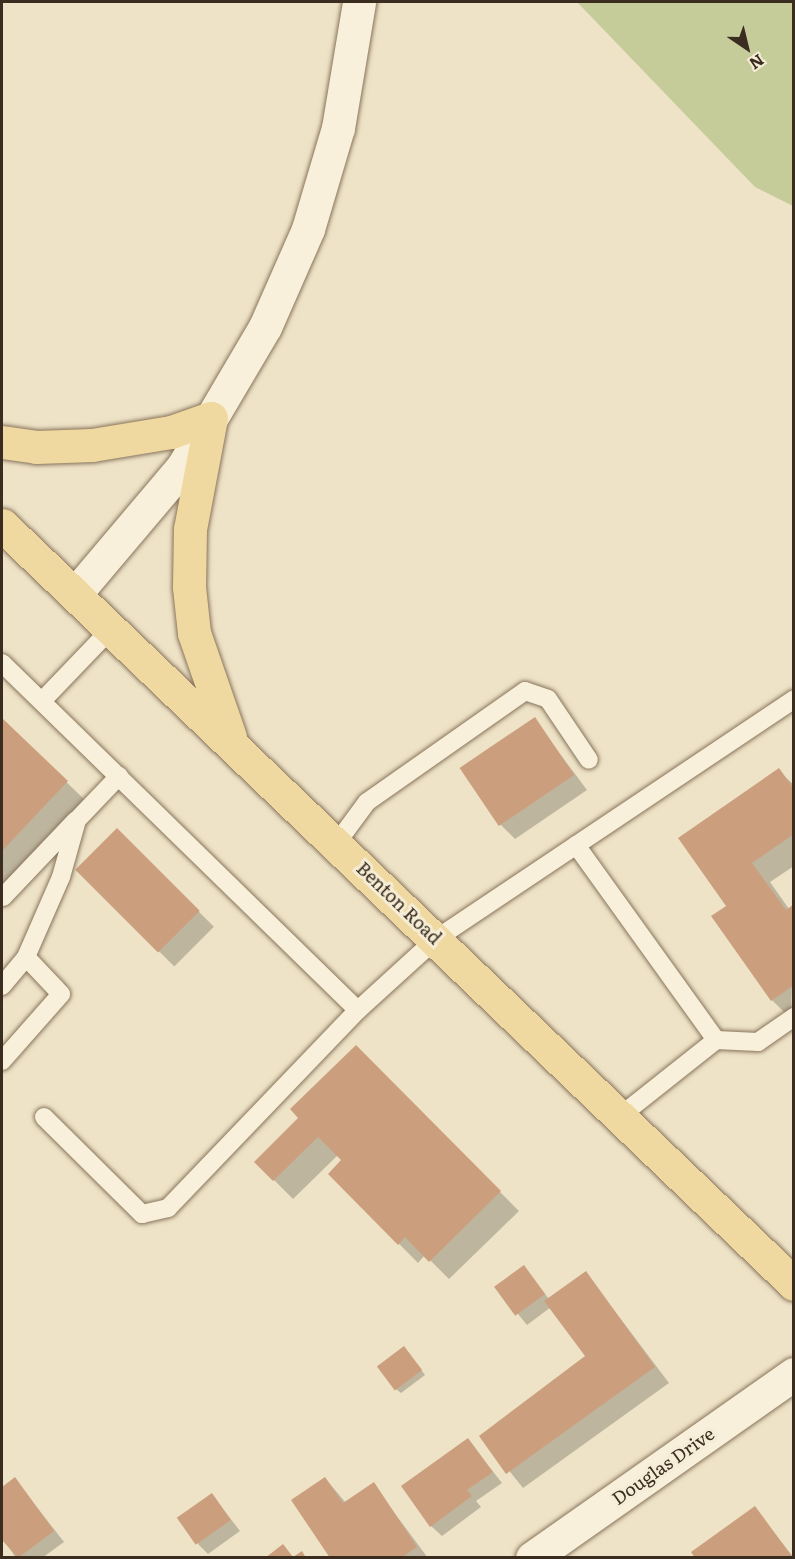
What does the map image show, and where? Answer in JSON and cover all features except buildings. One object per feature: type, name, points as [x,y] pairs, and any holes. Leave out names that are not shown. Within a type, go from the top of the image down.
[{"type":"main road","points":[[2,442],[36,447],[92,445],[171,432],[211,417]]},
{"type":"main road","points":[[211,417],[190,529],[189,587],[194,633],[233,745]]},
{"type":"main road","name":"Benton Road","points":[[2,527],[336,843],[794,1284]]},
{"type":"street","points":[[75,594],[183,466],[265,327],[308,229],[338,128],[359,2]]},
{"type":"street","name":"Douglas Drive","points":[[532,1557],[794,1374]]},
{"type":"lane","points":[[42,700],[111,629]]},
{"type":"lane","points":[[2,663],[358,1010]]},
{"type":"lane","points":[[336,843],[367,802],[525,691],[548,699],[589,760]]},
{"type":"lane","points":[[44,1117],[142,1214],[168,1208],[358,1010],[436,939],[794,699]]},
{"type":"lane","points":[[3,897],[119,776]]},
{"type":"lane","points":[[2,986],[26,957],[61,877],[76,820]]},
{"type":"lane","points":[[576,845],[716,1040]]},
{"type":"lane","points":[[2,1061],[61,994],[26,957]]},
{"type":"lane","points":[[619,1117],[716,1040],[758,1042],[794,1017]]},
{"type":"green space","points":[[577,2],[793,2],[793,206],[755,187]]}]
